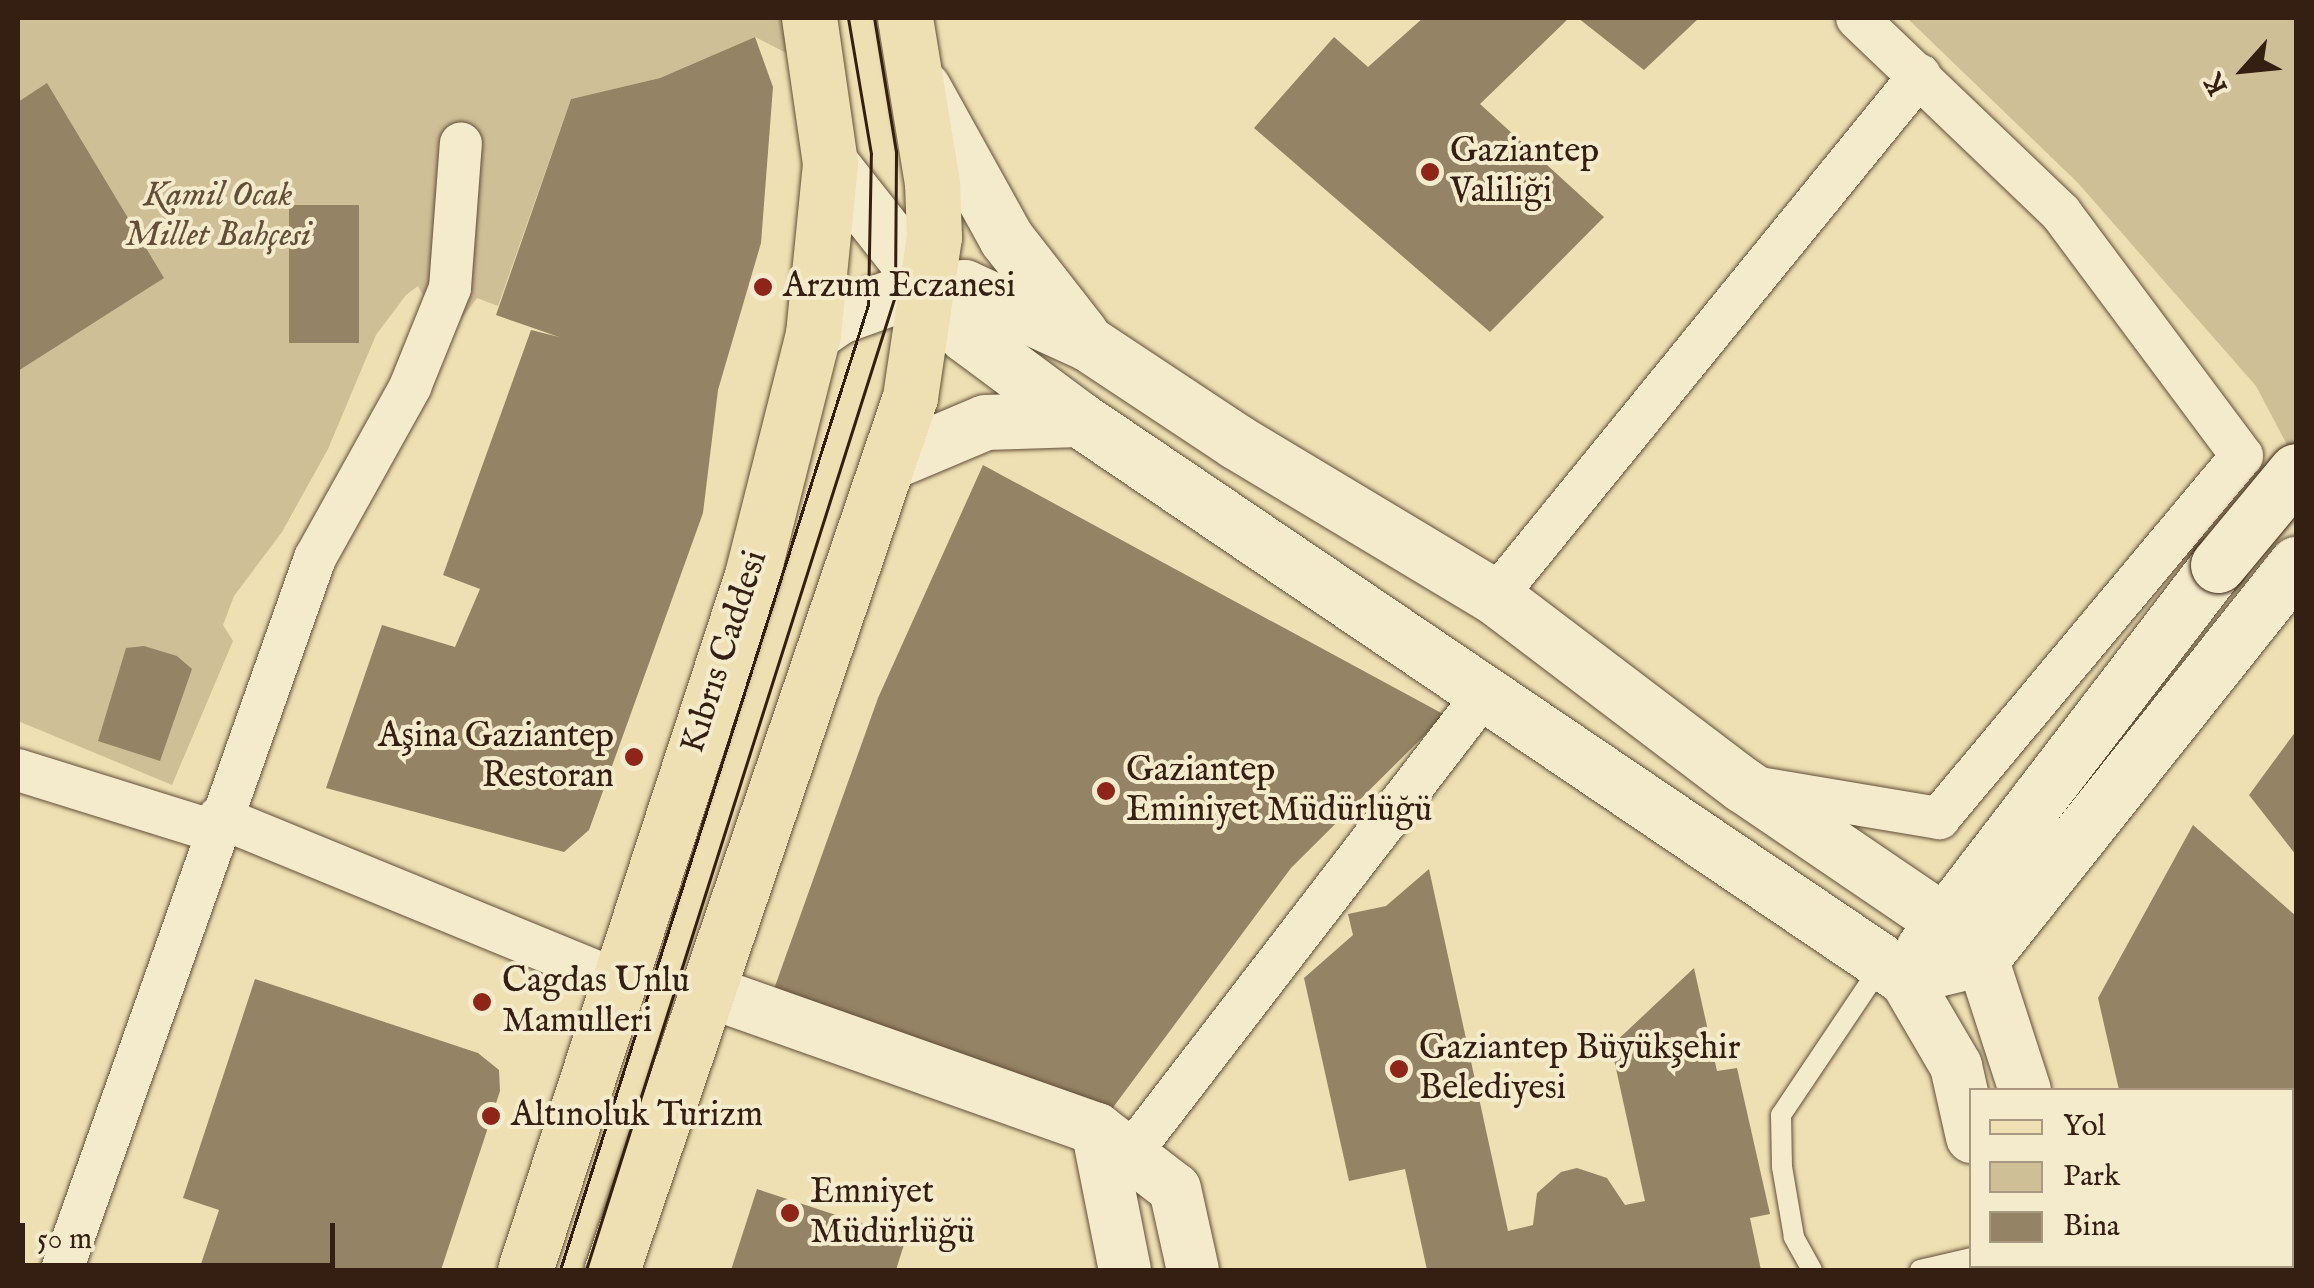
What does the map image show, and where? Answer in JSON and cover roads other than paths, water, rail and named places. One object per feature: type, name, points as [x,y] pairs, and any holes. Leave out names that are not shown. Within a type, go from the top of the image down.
[{"type":"main road","name":"Kıbrıs Caddesi","points":[[525,1270],[752,574],[813,334],[830,163],[809,18]]},
{"type":"main road","points":[[612,1270],[704,990],[910,397],[928,290],[932,183],[907,38]]},
{"type":"main road","points":[[907,38],[969,181],[1089,344]]},
{"type":"main road","points":[[830,163],[966,334],[1079,419],[1893,970],[1963,938],[2280,584]]},
{"type":"main road","points":[[813,334],[837,316],[928,290],[964,287],[1089,344],[1237,442],[1495,597],[1743,785],[1963,938]]},
{"type":"main road","points":[[888,463],[985,422],[1079,419]]},
{"type":"main road","points":[[1963,938],[2218,566],[2296,471]]},
{"type":"street","points":[[1857,18],[2062,214],[2242,456],[2296,518]]},
{"type":"street","points":[[1495,597],[1920,75]]},
{"type":"street","points":[[62,1270],[216,824],[315,558],[410,387],[450,288],[461,143]]},
{"type":"street","points":[[1743,785],[1938,818],[2242,456]]},
{"type":"street","points":[[1126,1270],[1111,1154],[1485,694]]},
{"type":"street","points":[[18,770],[216,824],[618,981]]},
{"type":"street","points":[[1963,938],[2023,1088]]},
{"type":"street","points":[[1893,970],[1956,1066],[1969,1124]]},
{"type":"street","points":[[704,990],[1111,1154],[1175,1189],[1193,1270]]},
{"type":"lane","points":[[1812,1270],[1794,1237],[1782,1167],[1782,1114],[1893,970]]},
{"type":"lane","points":[[1920,1270],[1969,1259]]},
{"type":"tram line","points":[[560,1270],[868,305],[871,154],[848,18]]},
{"type":"tram line","points":[[586,1270],[895,296],[896,152],[874,18]]},
{"type":"place","name":"Gaziantep Valiliği","points":[[1430,172]]},
{"type":"place","name":"Arzum Eczanesi","points":[[763,287]]},
{"type":"place","name":"Aşina Gaziantep Restoran","points":[[634,757]]},
{"type":"place","name":"Gaziantep Eminiyet Müdürlüğü","points":[[1106,791]]},
{"type":"place","name":"Cagdas Unlu Mamulleri","points":[[482,1002]]},
{"type":"place","name":"Gaziantep Büyükşehir Belediyesi","points":[[1399,1069]]},
{"type":"place","name":"Altınoluk Turizm","points":[[491,1116]]},
{"type":"place","name":"Emniyet Müdürlüğü","points":[[790,1213]]},
{"type":"park label","name":"Kamil Ocak Millet Bahçesi","points":[[218,216]]}]
